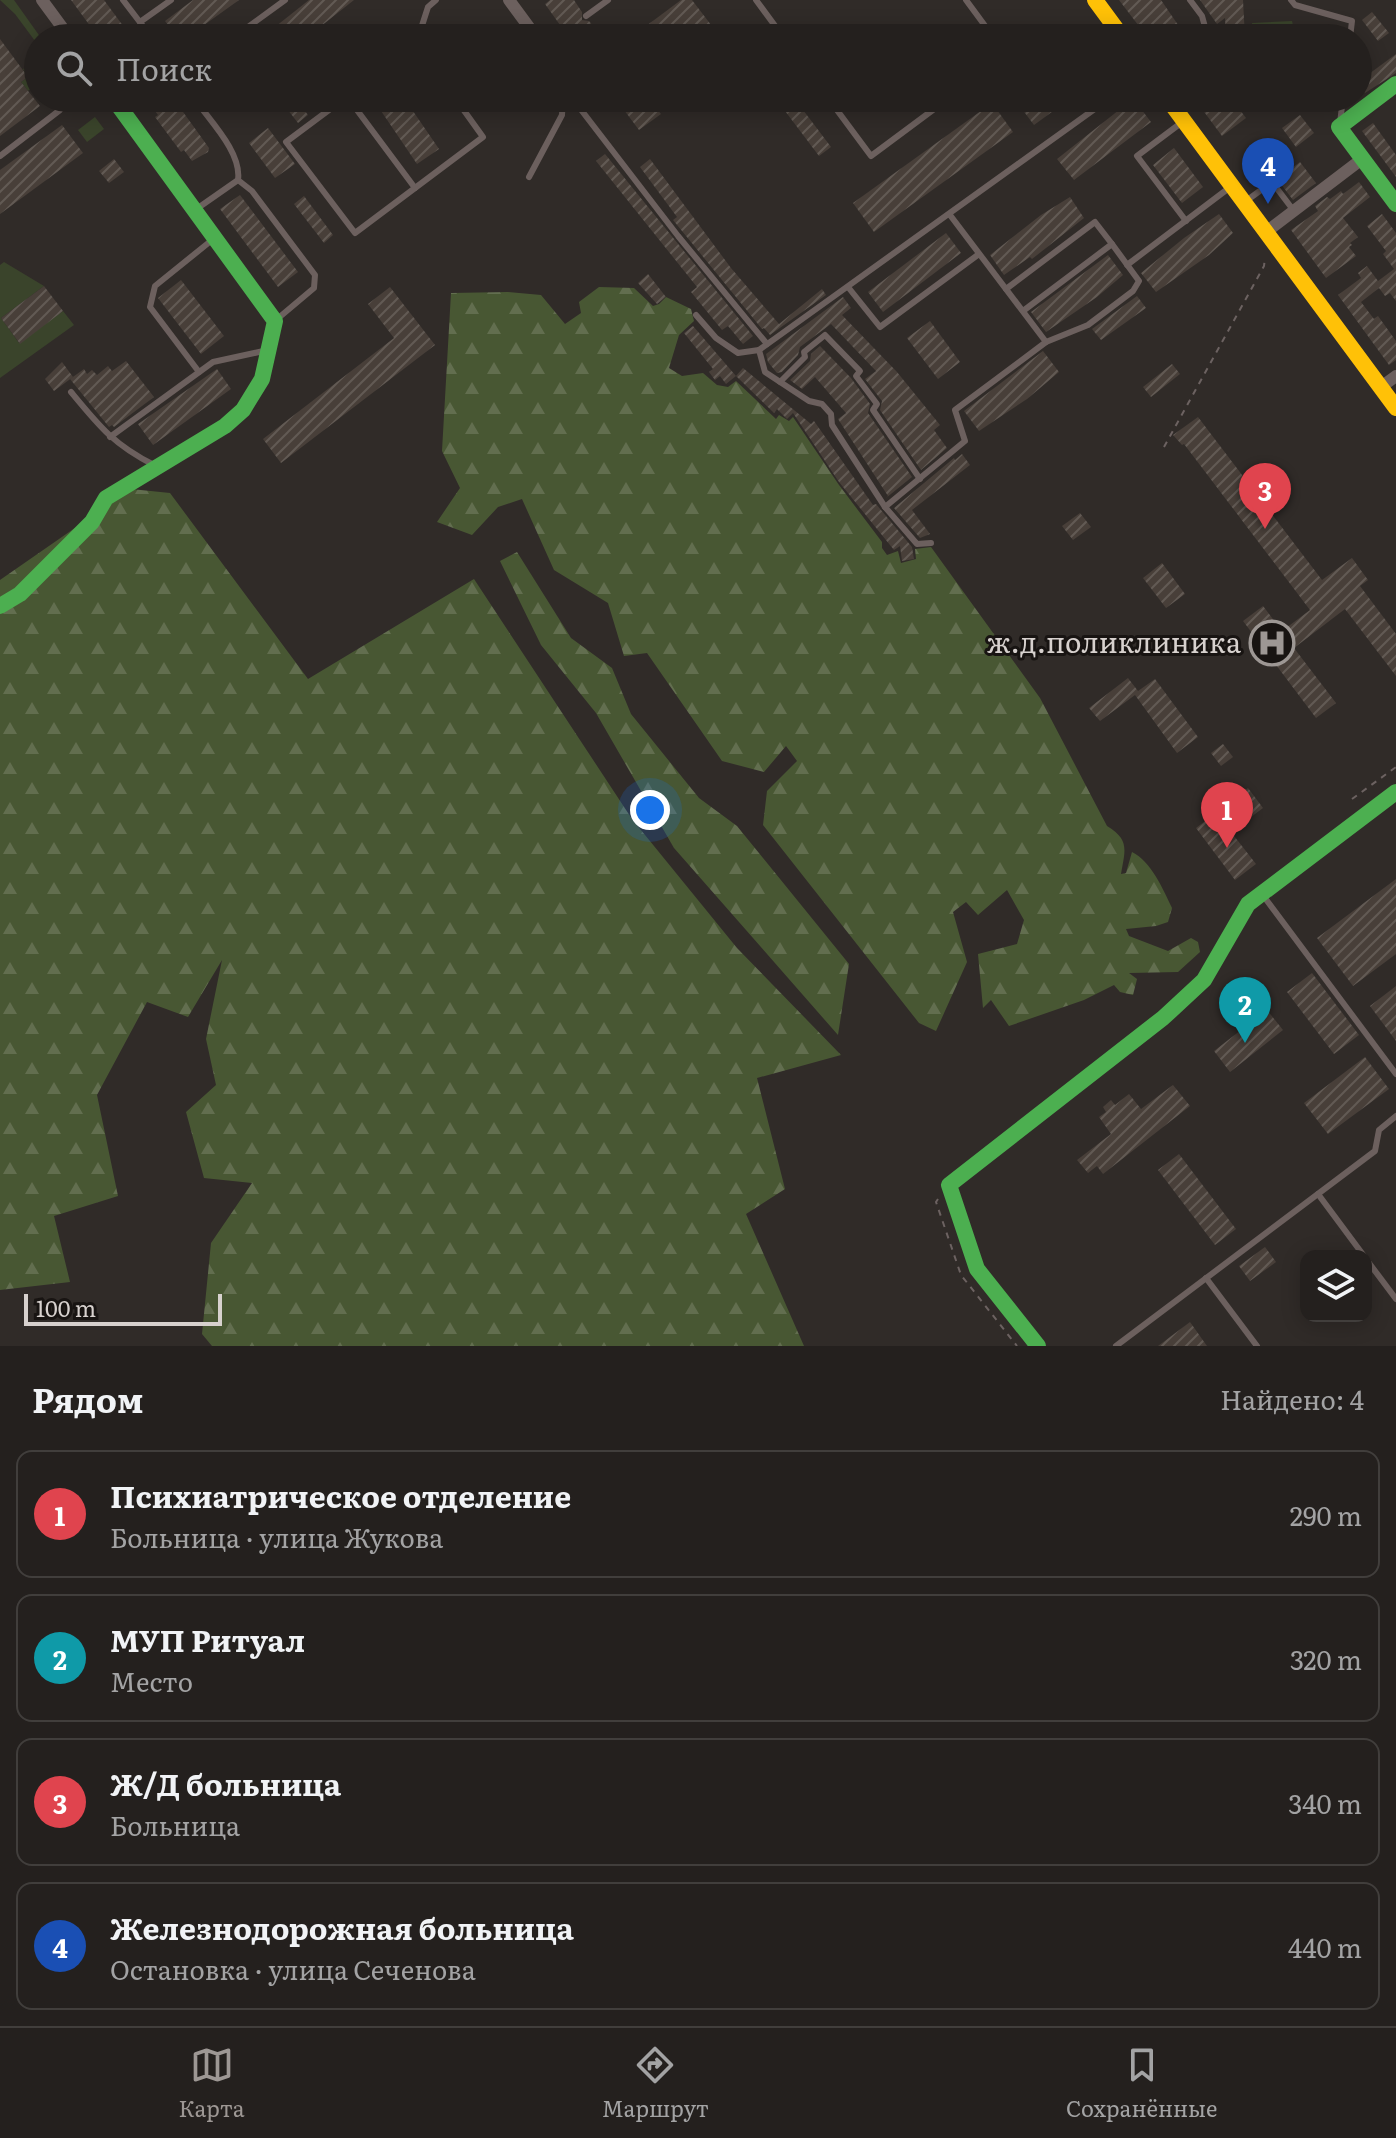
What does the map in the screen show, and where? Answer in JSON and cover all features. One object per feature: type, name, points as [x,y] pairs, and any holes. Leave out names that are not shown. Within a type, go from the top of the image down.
[{"type":"street","points":[[509,0],[527,24]]},
{"type":"street","points":[[1095,0],[1113,24]]},
{"type":"street","points":[[48,2],[61,24]]},
{"type":"street","points":[[1372,102],[1396,84]]},
{"type":"street","points":[[0,606],[20,594],[92,522],[106,498],[225,426],[243,410],[262,379],[275,321],[123,112]]},
{"type":"street","points":[[1178,112],[1396,408]]},
{"type":"street","points":[[1359,112],[1339,127],[1396,204]]},
{"type":"street","points":[[1266,232],[1362,159]]},
{"type":"street","points":[[1381,387],[1396,376]]},
{"type":"street","points":[[1038,1346],[977,1269],[949,1185],[1163,1018],[1204,980],[1248,904],[1396,792]]},
{"type":"lane","points":[[123,0],[140,22],[171,0]]},
{"type":"lane","points":[[252,24],[285,0]]},
{"type":"lane","points":[[423,24],[428,7],[436,0]]},
{"type":"lane","points":[[586,16],[608,0]]},
{"type":"lane","points":[[756,0],[774,24]]},
{"type":"lane","points":[[966,0],[984,24]]},
{"type":"lane","points":[[1190,0],[1204,24]]},
{"type":"lane","points":[[1291,0],[1295,5],[1352,21],[1352,24]]},
{"type":"lane","points":[[0,156],[57,112]]},
{"type":"lane","points":[[195,211],[238,180],[239,170],[229,147],[204,112]]},
{"type":"lane","points":[[328,112],[286,142],[355,233],[483,137],[465,112]]},
{"type":"lane","points":[[358,112],[415,188]]},
{"type":"lane","points":[[529,177],[562,112]]},
{"type":"lane","points":[[583,112],[678,236],[767,344]]},
{"type":"lane","points":[[838,112],[871,156],[930,112]]},
{"type":"lane","points":[[696,315],[716,338],[738,353],[759,350],[1091,112]]},
{"type":"lane","points":[[1339,127],[1341,112]]},
{"type":"lane","points":[[1184,120],[1137,156],[1186,221]]},
{"type":"lane","points":[[238,180],[252,191],[315,275],[314,288],[275,321]]},
{"type":"lane","points":[[1244,202],[1272,182],[1294,211]]},
{"type":"lane","points":[[1127,265],[1232,186]]},
{"type":"lane","points":[[950,215],[1046,342]]},
{"type":"lane","points":[[885,507],[965,441],[955,410],[1046,342],[1088,325],[1133,291],[1139,281],[1095,222],[1006,289]]},
{"type":"lane","points":[[199,372],[150,307],[155,286],[215,238]]},
{"type":"lane","points":[[1023,311],[1112,244]]},
{"type":"lane","points":[[848,287],[880,327],[979,254]]},
{"type":"lane","points":[[780,382],[805,357],[804,352],[825,335],[860,371],[856,376],[877,404],[873,410],[920,479]]},
{"type":"lane","points":[[110,437],[213,362],[269,349]]},
{"type":"lane","points":[[759,350],[765,372],[809,401],[822,404],[831,414],[832,425],[885,507],[917,544],[931,543]]},
{"type":"lane","points":[[71,392],[127,452],[159,467]]},
{"type":"lane","points":[[1262,894],[1396,1074]]},
{"type":"lane","points":[[1116,1346],[1375,1151],[1379,1130],[1396,1116]]},
{"type":"lane","points":[[1318,1194],[1360,1250]]},
{"type":"lane","points":[[1372,1266],[1396,1299]]},
{"type":"lane","points":[[1206,1278],[1257,1346]]},
{"type":"path","points":[[1164,447],[1264,266],[1266,232]]},
{"type":"path","points":[[1352,799],[1396,767]]},
{"type":"green space","points":[[0,0],[14,0],[31,24],[24,26]]},
{"type":"green space","points":[[1292,21],[1293,24],[1252,24]]},
{"type":"green space","points":[[95,117],[104,129],[87,142],[78,130]]},
{"type":"green space","points":[[4,262],[44,286],[1,318],[19,343],[63,311],[74,325],[0,378],[0,265]]},
{"type":"green space","points":[[599,287],[634,288],[653,306],[666,297],[691,309],[694,321],[679,335],[669,368],[682,376],[703,373],[717,385],[728,387],[736,381],[776,419],[779,415],[789,421],[793,417],[882,542],[887,555],[898,551],[901,563],[916,559],[915,549],[931,547],[1040,698],[1107,826],[1123,841],[1121,874],[1126,873],[1132,852],[1151,869],[1165,892],[1172,908],[1168,922],[1126,929],[1129,936],[1168,951],[1191,938],[1198,942],[1200,952],[1178,972],[1129,973],[1137,979],[1133,995],[1120,992],[1114,985],[1084,1000],[1009,1026],[991,1000],[983,1008],[978,954],[1017,944],[1024,920],[1007,890],[978,915],[966,902],[953,912],[967,962],[936,1031],[919,1023],[763,825],[767,791],[797,761],[786,746],[764,772],[722,761],[647,653],[624,656],[608,603],[554,570],[522,499],[498,507],[472,535],[437,522],[460,488],[442,451],[451,293],[541,295],[565,324],[581,313],[579,302]]},
{"type":"green space","points":[[131,489],[170,493],[308,679],[474,579],[632,819],[737,948],[841,1055],[757,1078],[785,1189],[746,1214],[804,1346],[212,1346],[202,1334],[211,1243],[252,1183],[204,1178],[186,1112],[216,1085],[206,1039],[222,960],[188,1017],[147,1002],[97,1095],[118,1196],[54,1216],[70,1282],[0,1290],[0,580]]},
{"type":"green space","points":[[517,552],[571,638],[612,668],[631,714],[699,798],[737,826],[849,964],[838,1035],[674,848],[596,713],[541,645],[500,561]]},
{"type":"building","points":[[71,0],[104,0],[122,24],[89,24]]},
{"type":"building","points":[[193,0],[239,0],[206,24],[167,24],[165,21]]},
{"type":"building","points":[[309,0],[354,0],[324,24],[279,24]]},
{"type":"building","points":[[550,0],[574,0],[582,12],[582,20],[591,24],[559,24],[545,4]]},
{"type":"building","points":[[681,0],[692,0],[710,24],[649,24]]},
{"type":"building","points":[[1119,0],[1161,0],[1177,24],[1137,24]]},
{"type":"building","points":[[1200,0],[1243,0],[1244,24],[1225,24],[1225,18],[1217,24]]},
{"type":"building","points":[[1372,12],[1389,33],[1378,41],[1372,33],[1372,24],[1365,24],[1362,20]]},
{"type":"building","points":[[0,39],[24,72],[21,82],[24,86],[24,112],[32,112],[0,136]]},
{"type":"building","points":[[1396,54],[1396,73],[1372,88],[1372,72]]},
{"type":"building","points":[[156,112],[183,112],[209,148],[208,152],[192,161],[184,150],[181,152],[155,117],[158,115]]},
{"type":"building","points":[[289,112],[306,112],[308,115],[298,123]]},
{"type":"building","points":[[382,112],[414,112],[439,149],[417,164]]},
{"type":"building","points":[[626,112],[661,114],[639,130]]},
{"type":"building","points":[[786,112],[805,112],[831,147],[819,156]]},
{"type":"building","points":[[979,112],[999,112],[1013,132],[874,232],[853,203]]},
{"type":"building","points":[[1024,112],[1052,112],[1034,125]]},
{"type":"building","points":[[1116,112],[1143,112],[1151,122],[1074,180],[1057,159]]},
{"type":"building","points":[[1204,112],[1242,112],[1246,118],[1222,136]]},
{"type":"building","points":[[1300,115],[1314,133],[1296,147],[1282,128]]},
{"type":"building","points":[[1373,123],[1396,155],[1396,177],[1362,131]]},
{"type":"building","points":[[62,125],[83,153],[0,214],[0,170]]},
{"type":"building","points":[[268,128],[295,164],[275,178],[249,143]]},
{"type":"building","points":[[1174,148],[1203,187],[1182,203],[1153,165]]},
{"type":"building","points":[[605,154],[753,336],[743,344],[728,326],[722,330],[691,292],[697,287],[596,161]]},
{"type":"building","points":[[114,159],[124,172],[109,183],[99,171]]},
{"type":"building","points":[[650,159],[731,268],[779,324],[822,289],[826,295],[770,335],[762,329],[673,220],[677,217],[640,167]]},
{"type":"building","points":[[1300,162],[1316,183],[1293,200],[1277,179]]},
{"type":"building","points":[[1359,182],[1370,197],[1343,218],[1358,237],[1349,247],[1356,256],[1326,278],[1291,230],[1318,211],[1315,206],[1327,197],[1330,199],[1341,191],[1343,194]]},
{"type":"building","points":[[240,195],[298,272],[278,287],[220,209]]},
{"type":"building","points":[[304,196],[333,235],[324,243],[294,204]]},
{"type":"building","points":[[1070,197],[1084,218],[1032,259],[1030,257],[1004,275],[990,255],[1041,215]]},
{"type":"building","points":[[1219,214],[1233,233],[1209,255],[1156,292],[1141,273]]},
{"type":"building","points":[[1382,214],[1396,233],[1396,301],[1390,293],[1385,296],[1379,288],[1361,302],[1374,319],[1378,316],[1396,341],[1396,360],[1389,365],[1338,295],[1361,278],[1358,273],[1367,266],[1378,281],[1394,269],[1383,254],[1386,251],[1367,226]]},
{"type":"building","points":[[946,233],[961,253],[883,312],[868,292]]},
{"type":"building","points":[[1108,255],[1123,275],[1046,332],[1031,312]]},
{"type":"building","points":[[648,274],[666,297],[657,304],[638,283]]},
{"type":"building","points":[[181,280],[224,336],[201,354],[158,298]]},
{"type":"building","points":[[44,286],[63,311],[20,344],[1,318]]},
{"type":"building","points":[[390,287],[435,345],[281,463],[263,439],[394,338],[368,304]]},
{"type":"building","points":[[1137,296],[1146,308],[1101,340],[1092,329]]},
{"type":"building","points":[[843,297],[851,308],[842,315],[897,372],[940,425],[934,430],[947,448],[921,470],[880,410],[882,401],[865,379],[876,371],[831,324],[800,347],[798,355],[782,372],[777,373],[768,362],[766,354]]},
{"type":"building","points":[[930,321],[960,362],[938,379],[907,338]]},
{"type":"building","points":[[693,326],[736,376],[726,384],[720,376],[715,380],[709,372],[713,369],[684,333]]},
{"type":"building","points":[[820,346],[851,378],[870,404],[868,413],[912,477],[886,498],[888,496],[838,419],[846,413],[815,377],[802,389],[790,380],[810,361],[811,354]]},
{"type":"building","points":[[1043,351],[1059,372],[1027,399],[979,431],[964,411]]},
{"type":"building","points":[[126,361],[154,397],[114,427],[109,427],[70,379],[84,369],[87,374],[92,370],[97,375],[108,366],[112,371]]},
{"type":"building","points":[[62,362],[73,377],[54,391],[45,379]]},
{"type":"building","points":[[1172,364],[1180,374],[1151,397],[1143,387]]},
{"type":"building","points":[[743,368],[811,424],[814,421],[873,505],[876,504],[912,547],[914,559],[902,561],[900,546],[894,550],[839,482],[793,413],[787,419],[777,409],[774,413],[736,376]]},
{"type":"building","points":[[217,369],[231,389],[153,445],[138,424]]},
{"type":"building","points":[[1198,417],[1322,580],[1352,558],[1368,580],[1360,586],[1396,634],[1396,676],[1345,609],[1294,648],[1336,703],[1316,718],[1243,621],[1263,606],[1282,631],[1310,610],[1184,444],[1173,435]]},
{"type":"building","points":[[962,454],[970,465],[912,510],[930,534],[920,538],[894,508]]},
{"type":"building","points":[[1080,513],[1091,527],[1073,540],[1062,526]]},
{"type":"building","points":[[1162,563],[1185,594],[1166,608],[1143,578]]},
{"type":"building","points":[[1128,678],[1138,691],[1155,679],[1198,737],[1177,753],[1135,695],[1100,721],[1089,708]]},
{"type":"building","points":[[1223,744],[1233,757],[1221,766],[1211,753]]},
{"type":"building","points":[[1248,788],[1263,808],[1231,832],[1256,864],[1235,880],[1196,828]]},
{"type":"building","points":[[1396,879],[1396,954],[1353,986],[1317,938]]},
{"type":"building","points":[[1312,973],[1359,1035],[1334,1054],[1287,992]]},
{"type":"building","points":[[1396,986],[1396,1041],[1370,1006]]},
{"type":"building","points":[[1267,1010],[1283,1030],[1230,1072],[1214,1051]]},
{"type":"building","points":[[1365,1057],[1389,1089],[1328,1134],[1304,1103]]},
{"type":"building","points":[[1173,1085],[1190,1106],[1103,1174],[1097,1166],[1088,1173],[1077,1160],[1111,1134],[1099,1117],[1106,1112],[1103,1107],[1111,1100],[1115,1105],[1129,1094],[1141,1109]]},
{"type":"building","points":[[1179,1154],[1236,1229],[1215,1245],[1158,1170]]},
{"type":"building","points":[[1265,1247],[1276,1262],[1250,1281],[1239,1266]]},
{"type":"building","points":[[1190,1322],[1207,1346],[1158,1346]]},
{"type":"traffic: fast","points":[[1372,102],[1396,84]]},
{"type":"traffic: fast","points":[[0,606],[20,594],[92,522],[106,498],[225,426],[243,410],[262,379],[275,321],[123,112]]},
{"type":"traffic: fast","points":[[1359,112],[1339,127],[1396,204]]},
{"type":"traffic: fast","points":[[1038,1346],[977,1269],[949,1185],[1163,1018],[1204,980],[1248,904],[1396,792]]},
{"type":"traffic: slow","points":[[1095,0],[1113,24]]},
{"type":"traffic: slow","points":[[1177,112],[1396,408]]},
{"type":"place","name":"Железнодорожная больница","points":[[1268,204]]},
{"type":"place","name":"Ж/Д больница","points":[[1265,529]]},
{"type":"place","name":"ж.д.поликлиника","points":[[1272,643]]},
{"type":"place","name":"Психиатрическое отделение","points":[[1227,848]]},
{"type":"place","name":"МУП Ритуал","points":[[1245,1043]]}]
